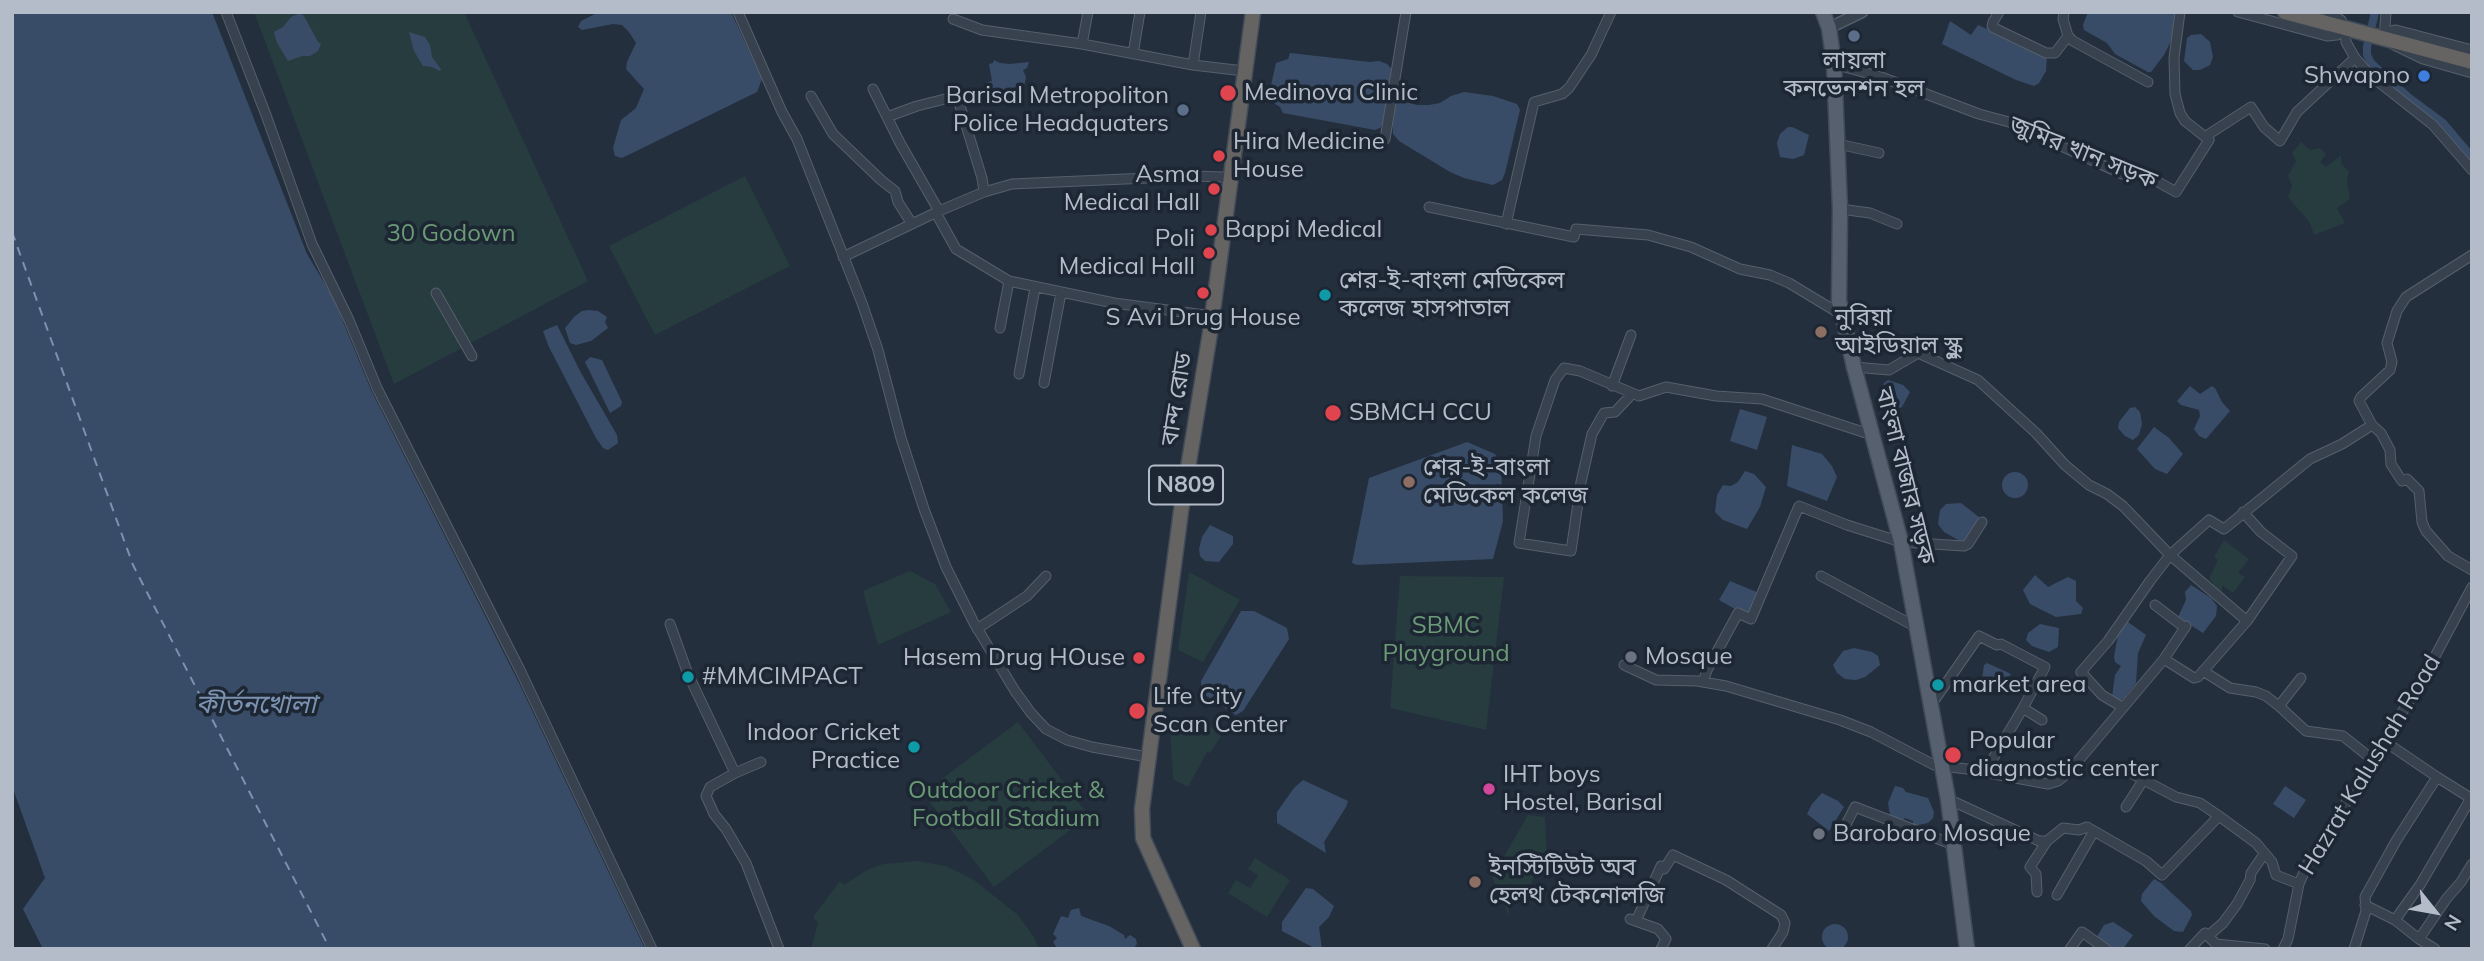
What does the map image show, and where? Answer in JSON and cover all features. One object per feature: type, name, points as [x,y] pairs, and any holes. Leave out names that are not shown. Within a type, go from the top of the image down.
[{"type":"highway","name":"বান্দ রোড","points":[[1184,949],[1139,849],[1134,834],[1132,810],[1144,756],[1179,524],[1241,70],[1246,12]]},
{"type":"highway","name":"বান্দ রোড","points":[[1191,434],[1223,177],[1253,12]]},
{"type":"highway","points":[[2285,12],[2382,38],[2470,54]]},
{"type":"highway","name":"বান্দ রোড","points":[[1144,756],[1143,838],[1193,949]]},
{"type":"main road","name":"বাংলা বাজার সড়ক","points":[[1823,12],[1829,28],[1834,64],[1840,209],[1839,301],[1901,542],[1948,799],[1967,949]]},
{"type":"street","points":[[226,12],[312,244],[349,320],[377,388],[496,622],[652,949]]},
{"type":"street","points":[[738,12],[782,112],[797,139],[862,303],[924,509],[946,566],[978,629],[1031,713],[1046,729],[1067,740],[1117,753],[1144,756]]},
{"type":"street","points":[[1082,44],[1088,12]]},
{"type":"street","points":[[1133,54],[1140,12]]},
{"type":"street","points":[[1193,65],[1201,12]]},
{"type":"street","points":[[1385,139],[1406,12]]},
{"type":"street","points":[[1506,224],[1534,102],[1562,94],[1569,88],[1591,55],[1611,12]]},
{"type":"street","points":[[1829,28],[1862,12]]},
{"type":"street","points":[[1999,12],[1993,22],[1994,29],[2046,53],[2055,53],[2068,36]]},
{"type":"street","points":[[2064,12],[2063,19],[2068,36],[2112,64],[2148,82]]},
{"type":"street","points":[[2180,12],[2174,58],[2175,94],[2185,121],[2206,136],[2251,107],[2264,127],[2280,142],[2297,112],[2355,58]]},
{"type":"street","points":[[2238,12],[2327,36],[2353,30]]},
{"type":"street","points":[[2328,12],[2353,30]]},
{"type":"street","points":[[2386,12],[2382,38],[2415,56],[2472,73]]},
{"type":"street","points":[[953,19],[982,30],[1082,44],[1193,65],[1241,70]]},
{"type":"street","points":[[2353,30],[2346,42],[2355,58],[2371,76],[2433,125],[2472,170]]},
{"type":"street","points":[[2470,54],[2472,39]]},
{"type":"street","name":"জুমির খান সড়ক","points":[[1834,64],[1881,77],[1979,114],[2008,122],[2122,174],[2126,174],[2131,168],[2135,169],[2172,192],[2179,191],[2208,143],[2206,136]]},
{"type":"street","points":[[873,89],[956,249],[1009,281],[1035,288],[1114,303],[1205,315]]},
{"type":"street","points":[[811,96],[833,134],[895,191],[898,202],[912,224]]},
{"type":"street","points":[[887,117],[957,96],[984,192]]},
{"type":"street","points":[[1838,144],[1879,153]]},
{"type":"street","points":[[842,257],[937,212],[984,192],[1012,184],[1223,177]]},
{"type":"street","points":[[1429,207],[1574,237],[1576,229],[1648,235],[1691,247],[1751,273],[1770,275],[1789,283],[1842,315]]},
{"type":"street","points":[[1840,209],[1870,213],[1897,224]]},
{"type":"street","points":[[2472,255],[2406,298],[2397,311],[2387,343],[2392,362],[2390,370],[2359,401],[2390,450],[2391,464],[2398,475],[2402,481],[2407,479],[2419,491],[2426,531],[2448,556],[2472,570]]},
{"type":"street","points":[[1000,328],[1009,281]]},
{"type":"street","points":[[1019,374],[1035,288]]},
{"type":"street","points":[[436,293],[472,356]]},
{"type":"street","points":[[1044,383],[1061,293]]},
{"type":"street","points":[[1612,386],[1631,335]]},
{"type":"street","points":[[1854,367],[1889,370],[1918,353],[1978,380],[2080,478],[2123,506],[2170,555],[2247,621]]},
{"type":"street","points":[[1632,394],[1615,412],[1604,413],[1592,434],[1581,482],[1571,551],[1519,542],[1536,436],[1555,380],[1564,368],[1580,371],[1639,396],[1665,387],[1716,396],[1762,399],[1872,435]]},
{"type":"street","points":[[2122,708],[2102,695],[2081,672],[2108,641],[2170,555],[2209,520],[2224,529],[2310,459],[2342,444],[2372,425]]},
{"type":"street","points":[[1703,682],[1738,613],[1751,619],[1799,506],[1847,526],[1901,542],[1964,545],[1968,544],[1982,522]]},
{"type":"street","points":[[2164,659],[2194,678],[2198,677],[2247,621],[2292,556],[2261,532],[2243,512]]},
{"type":"street","points":[[978,629],[1027,596],[1046,576]]},
{"type":"street","points":[[1821,576],[1916,627]]},
{"type":"street","name":"Hazrat Kalushah Road","points":[[2283,949],[2299,884],[2307,865],[2424,677],[2472,587]]},
{"type":"street","points":[[1624,665],[1656,680],[1726,686],[1840,720],[1871,732],[1934,765],[2048,784],[2058,781],[2122,708],[2164,659],[2185,627],[2155,605]]},
{"type":"street","points":[[670,624],[688,674],[735,773]]},
{"type":"street","points":[[1931,705],[1979,636],[1997,645],[2001,643],[2045,667],[1985,772]]},
{"type":"street","points":[[2203,671],[2230,688],[2266,696],[2306,731],[2343,736],[2373,760]]},
{"type":"street","points":[[2279,706],[2301,678]]},
{"type":"street","points":[[2023,708],[2042,720]]},
{"type":"street","points":[[2385,741],[2471,798],[2420,885],[2395,919]]},
{"type":"street","points":[[761,762],[710,787],[706,796],[714,814],[746,863],[779,949]]},
{"type":"street","points":[[2123,769],[2176,797],[2200,803],[2256,843],[2272,862],[2276,875],[2299,884]]},
{"type":"street","points":[[2354,949],[2366,911],[2365,897],[2396,841],[2437,777]]},
{"type":"street","points":[[2126,807],[2144,779]]},
{"type":"street","points":[[1948,799],[2029,837],[2047,841]]},
{"type":"street","points":[[1839,838],[1855,807],[1954,845]]},
{"type":"street","points":[[2037,891],[2036,874],[2030,867],[2047,841],[2063,828],[2079,830],[2087,827],[2146,861],[2163,874],[2219,816]]},
{"type":"street","points":[[2057,895],[2094,831]]},
{"type":"street","points":[[2208,936],[2223,923],[2237,904],[2251,873],[2264,854]]},
{"type":"street","points":[[1661,949],[1666,939],[1663,934],[1658,929],[1633,920],[1661,866],[1664,869],[1673,855],[1726,880],[1781,915],[1786,923],[1772,949]]},
{"type":"street","points":[[2419,939],[2472,864]]},
{"type":"street","points":[[2365,905],[2395,919],[2435,949]]},
{"type":"street","points":[[2070,949],[2082,932],[2106,949]]},
{"type":"street","points":[[2190,949],[2205,933],[2216,944],[2265,949]]},
{"type":"green space","name":"30 Godown","points":[[254,12],[464,12],[588,281],[394,384]]},
{"type":"green space","points":[[2301,142],[2310,150],[2320,148],[2326,154],[2320,162],[2326,167],[2341,155],[2341,163],[2349,172],[2347,181],[2350,199],[2337,208],[2345,223],[2314,235],[2310,223],[2288,197],[2292,186],[2288,176],[2296,161],[2292,153]]},
{"type":"green space","points":[[745,176],[790,266],[655,335],[609,246]]},
{"type":"green space","points":[[2224,540],[2249,559],[2238,573],[2245,577],[2233,593],[2222,585],[2222,593],[2211,586],[2213,583],[2209,579],[2218,560],[2214,557]]},
{"type":"green space","points":[[910,571],[935,584],[951,612],[878,645],[863,591]]},
{"type":"green space","points":[[1189,572],[1240,600],[1203,662],[1178,650]]},
{"type":"green space","name":"SBMC Playground","points":[[1400,576],[1504,577],[1486,730],[1390,708]]},
{"type":"green space","name":"Outdoor Cricket & Football Stadium","points":[[1018,722],[1089,816],[994,887],[923,793]]},
{"type":"green space","points":[[1175,722],[1189,730],[1194,723],[1207,731],[1210,726],[1221,736],[1210,753],[1207,752],[1188,787],[1173,779],[1170,728]]},
{"type":"green space","points":[[1528,815],[1545,817],[1547,859],[1535,873],[1527,896],[1508,904],[1509,916],[1492,877]]},
{"type":"green space","points":[[1255,858],[1290,880],[1267,917],[1228,893],[1236,880],[1250,888],[1258,875],[1248,869]]},
{"type":"green space","points":[[917,861],[946,866],[974,880],[1018,915],[1039,949],[811,949],[818,923],[813,917],[840,881],[844,885],[867,870],[883,864]]},
{"type":"water","name":"কীর্তনখোলা","points":[[12,12],[212,12],[307,254],[333,297],[371,390],[520,685],[645,949],[43,949],[23,909],[45,878],[12,786]]},
{"type":"water","points":[[599,12],[731,12],[762,79],[757,92],[622,158],[615,156],[613,148],[621,120],[636,108],[644,89],[626,69],[636,43],[622,25],[613,24],[582,30],[578,27],[581,21]]},
{"type":"water","points":[[2088,12],[2175,12],[2172,39],[2164,55],[2151,72],[2148,72],[2115,54],[2107,43],[2084,30]]},
{"type":"water","points":[[300,13],[321,44],[318,51],[310,56],[288,61],[274,32]]},
{"type":"water","points":[[1950,21],[1971,35],[1978,25],[2047,56],[2046,71],[2039,83],[2034,86],[2016,80],[1942,44]]},
{"type":"water","points":[[409,32],[425,37],[440,71],[423,66],[414,51]]},
{"type":"water","points":[[2201,34],[2210,42],[2213,57],[2210,65],[2193,70],[2184,61],[2187,38]]},
{"type":"water","points":[[1290,53],[1387,64],[1392,69],[1385,121],[1380,128],[1375,130],[1283,113],[1280,107],[1272,102],[1273,94],[1270,90],[1276,63],[1288,59]]},
{"type":"water","points":[[994,60],[1010,64],[1029,62],[1023,70],[1026,77],[1022,96],[1014,93],[1008,95],[999,89],[995,92],[988,90],[989,86],[985,83],[992,81],[989,64]]},
{"type":"water","points":[[1464,92],[1493,96],[1517,104],[1520,110],[1505,173],[1502,180],[1493,185],[1450,172],[1399,141],[1393,134],[1392,112],[1398,100],[1429,105]]},
{"type":"water","points":[[1788,127],[1809,135],[1804,155],[1793,159],[1780,157],[1777,143],[1780,134]]},
{"type":"water","points":[[589,310],[598,311],[607,317],[605,322],[608,328],[591,341],[576,345],[570,343],[565,328],[575,316]]},
{"type":"water","points":[[557,325],[617,435],[618,443],[608,450],[603,448],[596,438],[549,347],[543,331]]},
{"type":"water","points":[[590,357],[602,360],[622,402],[621,406],[610,413],[585,362]]},
{"type":"water","points":[[1888,380],[1903,385],[1910,392],[1902,407],[1893,411],[1881,398],[1884,383]]},
{"type":"water","points":[[2190,386],[2200,394],[2212,386],[2230,411],[2206,439],[2199,436],[2194,429],[2200,416],[2199,410],[2181,405],[2177,401]]},
{"type":"water","points":[[2135,407],[2140,412],[2142,424],[2139,435],[2133,440],[2118,428],[2119,422],[2130,408]]},
{"type":"water","points":[[1740,409],[1767,417],[1757,450],[1730,441]]},
{"type":"water","points":[[2154,427],[2169,438],[2183,454],[2167,474],[2155,469],[2137,449]]},
{"type":"water","points":[[1467,442],[1495,454],[1501,464],[1503,521],[1493,559],[1357,565],[1352,563],[1369,478]]},
{"type":"water","points":[[1792,445],[1822,454],[1832,466],[1837,477],[1827,501],[1787,486]]},
{"type":"water","points":[[1745,471],[1754,474],[1766,487],[1760,507],[1747,529],[1723,520],[1715,512],[1717,495],[1723,485],[1731,486],[1738,482]]},
{"type":"water","points":[[2015,472],[2024,476],[2028,485],[2024,494],[2015,498],[2006,494],[2002,485],[2006,476]]},
{"type":"water","points":[[1961,503],[1979,517],[1969,540],[1962,542],[1944,532],[1938,524],[1940,510],[1946,504]]},
{"type":"water","points":[[1210,525],[1233,536],[1233,544],[1219,562],[1205,561],[1200,556],[1202,537]]},
{"type":"water","points":[[2035,575],[2048,587],[2068,577],[2076,581],[2076,601],[2083,608],[2081,614],[2056,617],[2030,604],[2023,590]]},
{"type":"water","points":[[1730,581],[1759,593],[1750,611],[1744,614],[1719,600]]},
{"type":"water","points":[[2191,585],[2211,598],[2217,606],[2216,616],[2203,633],[2178,617],[2186,600],[2185,592]]},
{"type":"water","points":[[1241,611],[1254,611],[1287,628],[1289,639],[1243,711],[1236,715],[1202,693],[1201,681]]},
{"type":"water","points":[[2128,622],[2146,635],[2138,653],[2136,683],[2123,699],[2118,701],[2112,697],[2115,675],[2121,666],[2115,662],[2114,657],[2118,634]]},
{"type":"water","points":[[2040,624],[2059,628],[2058,647],[2049,652],[2032,646],[2026,640],[2028,633]]},
{"type":"water","points":[[1854,648],[1872,652],[1878,656],[1880,665],[1865,677],[1845,679],[1837,673],[1833,665],[1843,651]]},
{"type":"water","points":[[1987,663],[2011,674],[1998,688],[1990,690],[1981,687],[1984,665]]},
{"type":"water","points":[[1303,780],[1348,801],[1324,842],[1326,853],[1277,823],[1277,812]]},
{"type":"water","points":[[1895,786],[1928,798],[1934,812],[1933,818],[1928,823],[1913,826],[1913,821],[1905,818],[1902,821],[1890,815],[1888,803]]},
{"type":"water","points":[[2285,786],[2306,800],[2294,818],[2273,804]]},
{"type":"water","points":[[1822,793],[1844,807],[1829,831],[1807,814]]},
{"type":"water","points":[[2154,879],[2191,911],[2192,915],[2183,932],[2174,931],[2154,916],[2141,901],[2142,894]]},
{"type":"water","points":[[1306,888],[1313,889],[1334,906],[1329,917],[1319,927],[1322,949],[1316,949],[1282,931],[1282,922]]},
{"type":"water","points":[[1079,908],[1081,916],[1109,926],[1124,935],[1125,939],[1130,935],[1136,939],[1137,944],[1133,949],[1057,948],[1053,942],[1057,938],[1053,934],[1061,916],[1068,918],[1071,910]]},
{"type":"water","points":[[2113,922],[2133,935],[2123,949],[2111,949],[2096,938],[2104,925]]},
{"type":"water","points":[[1835,924],[1844,928],[1848,937],[1844,946],[1835,950],[1826,946],[1822,937],[1826,928]]},
{"type":"waterway","points":[[2375,12],[2367,47],[2371,63],[2408,97],[2443,123],[2472,157]]},
{"type":"ferry route","points":[[12,232],[133,565],[330,949]]},
{"type":"place","name":"লায়লা কনভেনশন হল","points":[[1854,36]]},
{"type":"place","name":"Shwapno","points":[[2424,76]]},
{"type":"place","name":"Medinova Clinic","points":[[1228,93]]},
{"type":"place","name":"Barisal Metropoliton Police Headquaters","points":[[1183,110]]},
{"type":"place","name":"Hira Medicine House","points":[[1219,156]]},
{"type":"place","name":"Asma Medical Hall","points":[[1214,189]]},
{"type":"place","name":"Bappi Medical","points":[[1211,230]]},
{"type":"place","name":"Poli Medical Hall","points":[[1209,253]]},
{"type":"place","name":"S Avi Drug House","points":[[1203,293]]},
{"type":"place","name":"শের-ই-বাংলা মেডিকেল কলেজ হাসপাতাল","points":[[1325,295]]},
{"type":"place","name":"নুরিয়া আইডিয়াল স্কুল","points":[[1821,332]]},
{"type":"place","name":"SBMCH CCU","points":[[1333,413]]},
{"type":"place","name":"শের-ই-বাংলা মেডিকেল কলেজ","points":[[1409,482]]},
{"type":"place","name":"Mosque","points":[[1631,657]]},
{"type":"place","name":"Hasem Drug HOuse","points":[[1139,658]]},
{"type":"place","name":"#MMCIMPACT","points":[[688,677]]},
{"type":"place","name":"market area","points":[[1938,685]]},
{"type":"place","name":"Life City Scan Center","points":[[1137,711]]},
{"type":"place","name":"Indoor Cricket Practice","points":[[914,747]]},
{"type":"place","name":"Popular diagnostic center","points":[[1953,755]]},
{"type":"place","name":"IHT boys Hostel, Barisal","points":[[1489,789]]},
{"type":"place","name":"Barobaro Mosque","points":[[1819,834]]},
{"type":"place","name":"ইনস্টিটিউট অব হেলথ টেকনোলজি","points":[[1475,882]]}]
